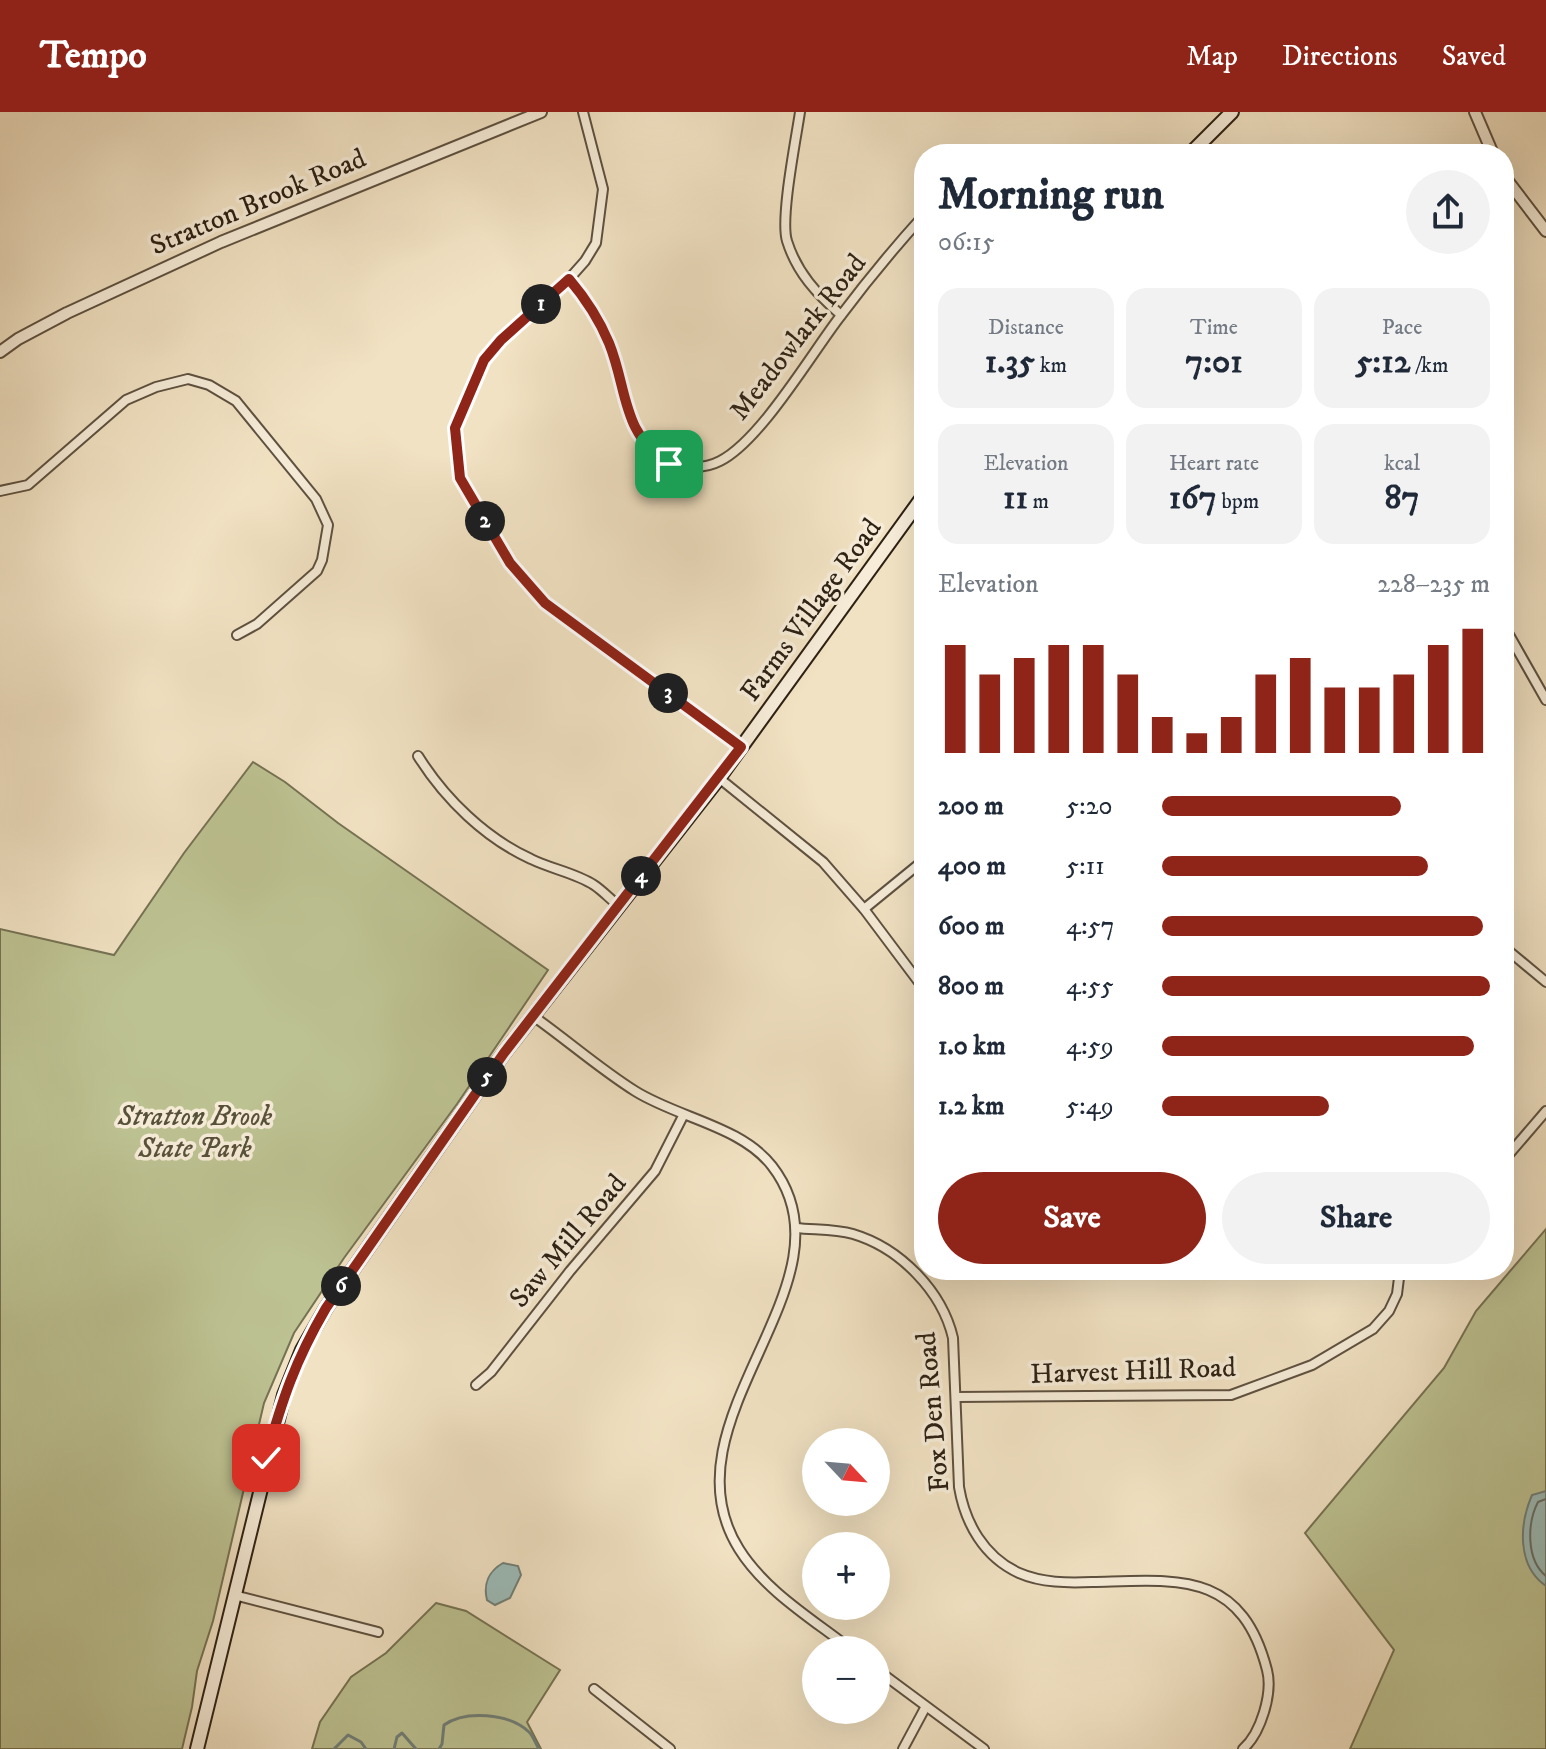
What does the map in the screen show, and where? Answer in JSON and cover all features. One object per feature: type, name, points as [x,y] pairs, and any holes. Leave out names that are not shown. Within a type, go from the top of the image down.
[{"type":"main road","points":[[1200,144],[1232,112]]},
{"type":"main road","name":"Farms Village Road","points":[[197,1749],[277,1420],[302,1350],[341,1286],[533,1016],[719,778],[914,509]]},
{"type":"street","name":"Stratton Brook Road","points":[[0,352],[44,324],[208,247],[541,112]]},
{"type":"street","points":[[583,112],[603,189],[596,243],[569,279],[501,340],[484,360],[455,428],[460,478],[510,563],[545,603],[741,747]]},
{"type":"street","points":[[800,112],[787,207],[786,238],[800,272],[819,296],[841,315]]},
{"type":"street","points":[[1475,112],[1489,144]]},
{"type":"street","points":[[1514,189],[1546,231]]},
{"type":"street","name":"Meadowlark Road","points":[[569,279],[593,309],[610,346],[637,433],[650,451],[669,464],[702,467],[720,461],[755,433],[841,315],[914,227]]},
{"type":"street","points":[[0,491],[28,485],[126,400],[156,387],[188,379],[209,385],[236,401],[316,499],[328,525],[317,571],[257,624],[237,635]]},
{"type":"street","points":[[1514,644],[1546,700]]},
{"type":"street","points":[[418,756],[430,776],[460,810],[493,837],[530,859],[594,884],[618,905]]},
{"type":"street","points":[[719,778],[815,855],[864,909],[914,976]]},
{"type":"street","points":[[864,909],[914,868]]},
{"type":"street","points":[[1514,955],[1546,982]]},
{"type":"street","points":[[533,1016],[636,1091],[683,1116],[733,1135],[759,1151],[774,1168],[790,1197],[796,1228],[794,1251],[783,1290],[723,1441],[719,1495],[738,1548],[753,1567],[834,1636]]},
{"type":"street","points":[[1514,1148],[1546,1111]]},
{"type":"street","name":"Saw Mill Road","points":[[476,1385],[491,1372],[570,1271],[655,1171],[683,1116]]},
{"type":"street","name":"Fox Den Road","points":[[796,1228],[850,1233],[890,1251],[914,1272]]},
{"type":"street","name":"Fox Den Road","points":[[920,1280],[949,1320],[957,1397],[959,1487],[963,1510],[982,1545],[1003,1564],[1021,1574],[1048,1581],[1174,1580],[1225,1598],[1241,1612],[1255,1634],[1268,1672],[1269,1687],[1257,1729],[1243,1749]]},
{"type":"street","name":"Harvest Hill Road","points":[[957,1397],[1231,1395],[1312,1365],[1373,1329],[1389,1311],[1397,1294],[1399,1280]]},
{"type":"street","points":[[234,1595],[378,1632]]},
{"type":"street","points":[[890,1680],[984,1749]]},
{"type":"street","points":[[594,1689],[670,1749]]},
{"type":"street","points":[[903,1749],[925,1708]]},
{"type":"green space","name":"Stratton Brook State Park","points":[[253,762],[548,970],[294,1333],[264,1403],[213,1621],[197,1671],[182,1749],[0,1749],[0,929],[114,955],[184,853]]},
{"type":"green space","points":[[1546,1229],[1546,1749],[1350,1749],[1394,1650],[1305,1533],[1444,1368],[1476,1311],[1502,1280],[1514,1280],[1514,1266]]},
{"type":"green space","points":[[436,1603],[466,1611],[560,1670],[527,1722],[541,1749],[312,1749],[320,1722],[351,1677],[386,1653]]},
{"type":"water","points":[[1546,1491],[1546,1586],[1530,1568],[1525,1556],[1523,1532],[1532,1495]]},
{"type":"water","points":[[503,1563],[518,1566],[521,1575],[510,1598],[495,1605],[487,1600],[487,1583],[491,1574]]},
{"type":"waterway","points":[[439,1749],[444,1725],[475,1716],[499,1717],[520,1726],[530,1734],[539,1749]]},
{"type":"waterway","points":[[394,1749],[397,1737],[402,1733],[416,1749]]},
{"type":"waterway","points":[[334,1749],[348,1735],[361,1742],[366,1749]]},
{"type":"route","points":[[266,1458],[284,1395],[302,1350],[326,1308],[504,1053],[741,747],[545,603],[510,563],[460,478],[455,428],[484,360],[501,340],[569,279],[593,309],[610,346],[637,433],[650,451],[669,464]]}]
